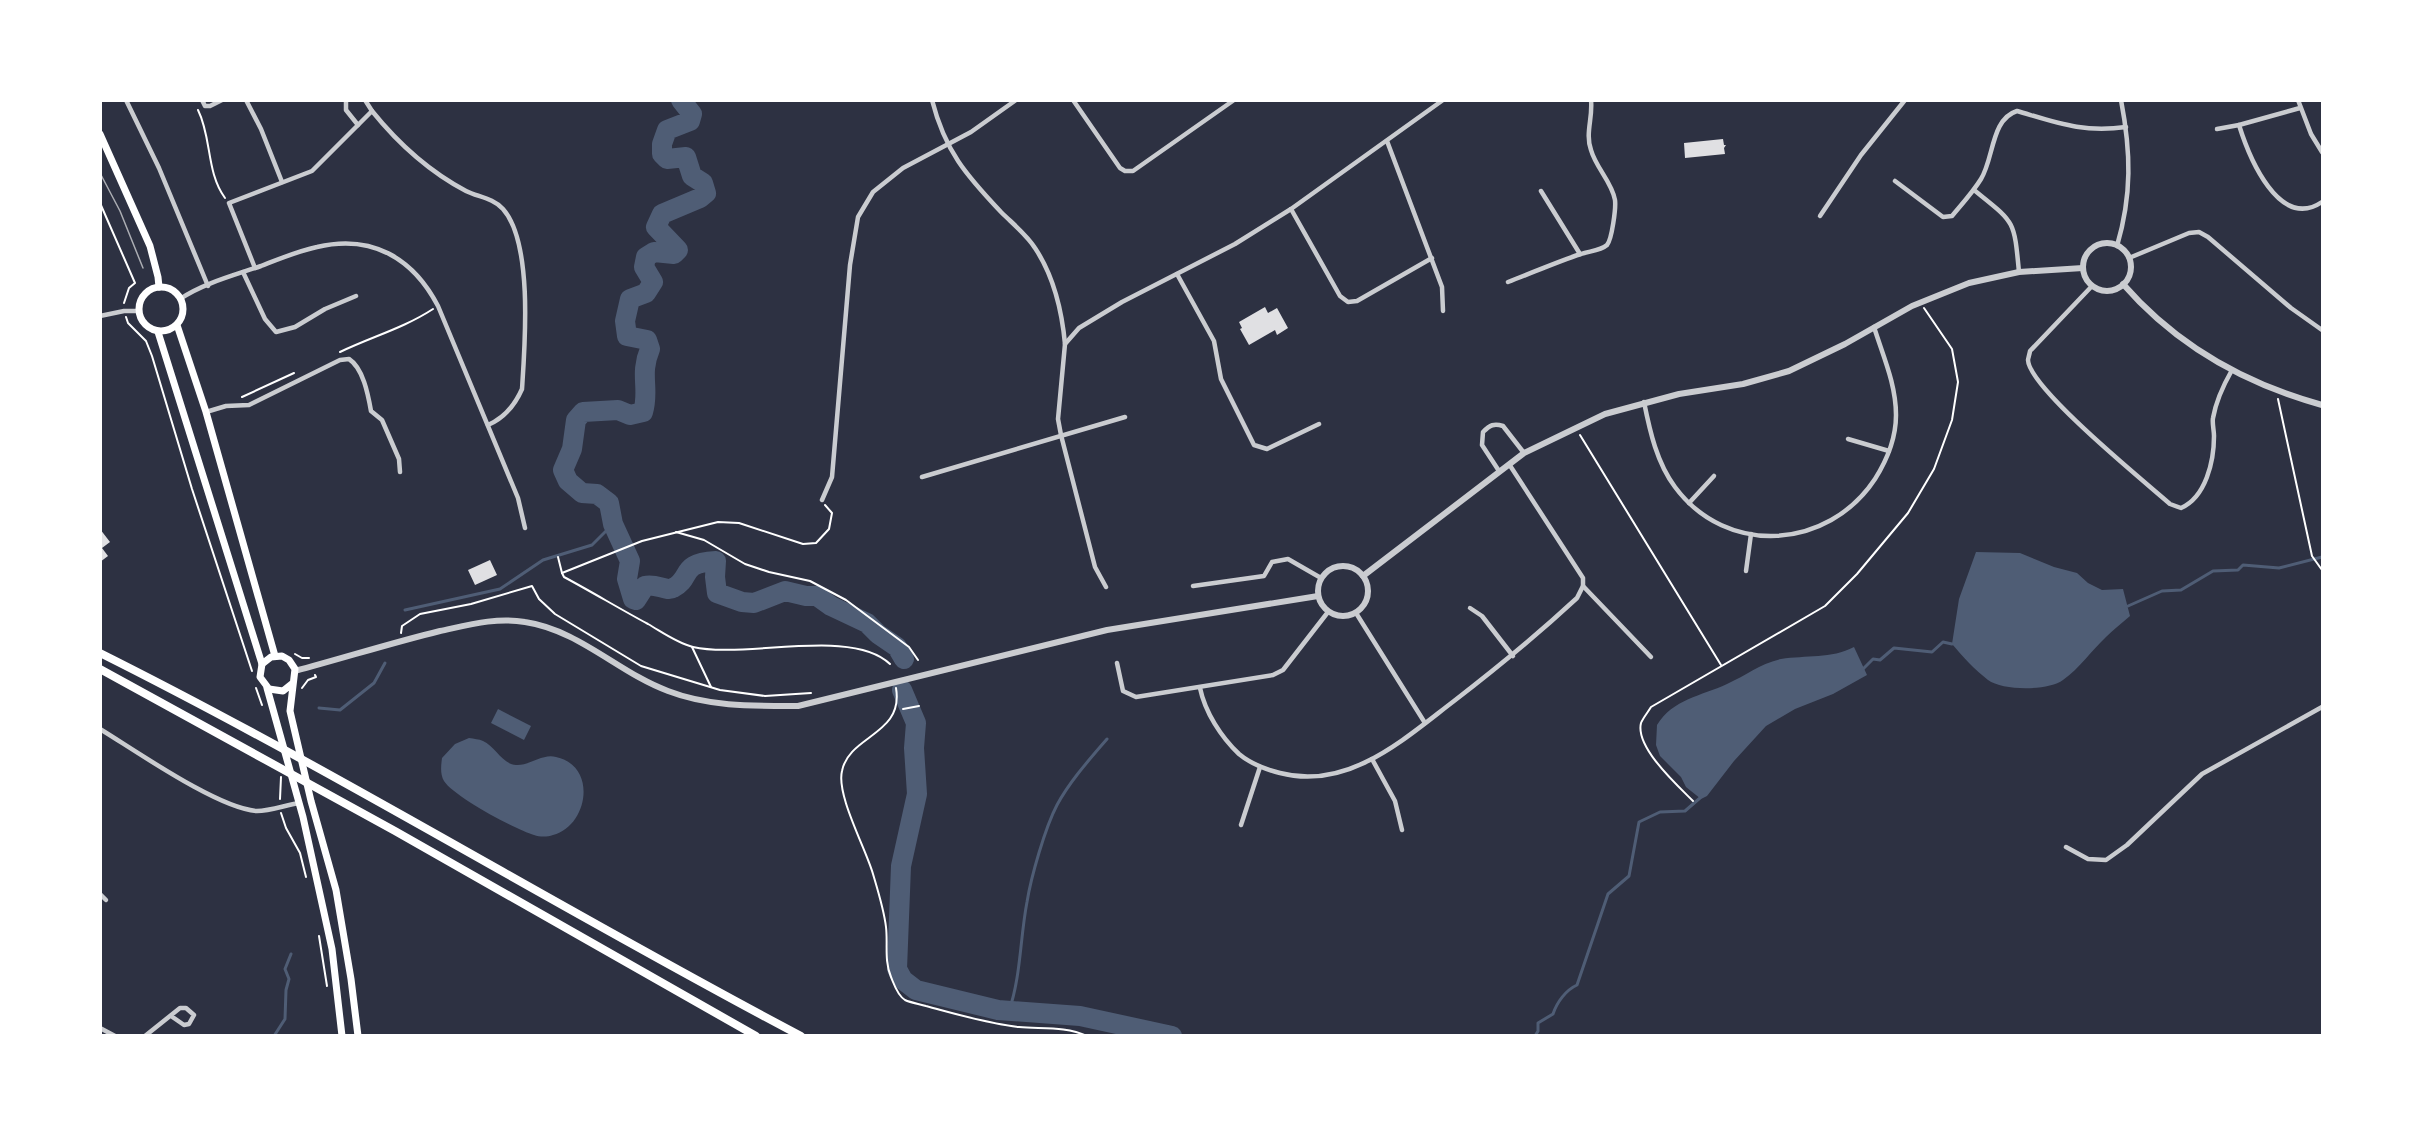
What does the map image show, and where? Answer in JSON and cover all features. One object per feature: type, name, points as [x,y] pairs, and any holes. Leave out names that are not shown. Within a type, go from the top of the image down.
[{"type":"highway","points":[[100,653],[379,801],[712,989],[801,1035]]},
{"type":"highway","points":[[100,669],[395,831],[756,1035]]},
{"type":"main road","points":[[100,134],[150,246],[159,287]]},
{"type":"main road","points":[[159,287],[171,290],[180,299],[183,310],[177,325],[167,331],[158,332],[143,324],[138,311],[143,296],[151,289],[159,287]]},
{"type":"main road","points":[[177,325],[186,344],[275,656]]},
{"type":"main road","points":[[158,332],[262,664],[260,677],[267,688],[299,802],[332,950],[342,1035]]},
{"type":"main road","points":[[262,664],[275,656],[288,659],[295,671],[290,711],[311,801],[338,899],[358,1035]]},
{"type":"main road","points":[[267,688],[275,692],[283,691],[292,683]]},
{"type":"main road","points":[[299,802],[311,801]]},
{"type":"street","points":[[126,100],[159,168],[208,286]]},
{"type":"street","points":[[202,100],[205,106],[210,106],[222,100]]},
{"type":"street","points":[[246,100],[261,129],[282,182]]},
{"type":"street","points":[[346,100],[346,110],[358,125]]},
{"type":"street","points":[[365,100],[392,135],[440,174],[467,191],[489,199],[502,208],[515,228],[525,282],[522,389],[517,400],[500,420],[488,425]]},
{"type":"street","points":[[932,100],[939,127],[961,168],[1034,246],[1046,267],[1063,325],[1065,344],[1058,419],[1095,567],[1106,587]]},
{"type":"street","points":[[822,501],[832,477],[850,265],[858,217],[873,192],[903,168],[948,146],[1016,100]]},
{"type":"street","points":[[1073,100],[1119,168],[1133,171],[1234,100]]},
{"type":"street","points":[[1065,344],[1079,328],[1122,302],[1235,244],[1291,209],[1443,100]]},
{"type":"street","points":[[1820,216],[1861,155],[1905,100]]},
{"type":"street","points":[[2117,246],[2127,201],[2130,165],[2121,100]]},
{"type":"street","points":[[2298,100],[2322,152]]},
{"type":"street","points":[[1508,282],[1580,254],[1600,249],[1608,244],[1612,234],[1615,202],[1611,189],[1591,150],[1588,128],[1593,101]]},
{"type":"street","points":[[2217,129],[2300,108]]},
{"type":"street","points":[[255,268],[229,202],[312,171],[372,111]]},
{"type":"street","points":[[1895,181],[1943,217],[1952,216],[1983,176],[2007,114],[2017,111],[2077,129],[2101,130],[2126,127]]},
{"type":"street","points":[[2239,125],[2251,157],[2275,195],[2286,204],[2300,209],[2316,206],[2322,202]]},
{"type":"street","points":[[1387,141],[1442,287],[1443,311]]},
{"type":"street","points":[[1974,190],[2012,223],[2016,233],[2019,272]]},
{"type":"street","points":[[1541,191],[1580,254]]},
{"type":"street","points":[[1291,209],[1340,296],[1348,302],[1357,301],[1432,258]]},
{"type":"street","points":[[2128,258],[2189,233],[2199,232],[2208,237],[2291,308],[2322,330]]},
{"type":"street","points":[[180,299],[243,272],[318,246],[350,243],[374,247],[392,254],[411,268],[427,285],[518,498],[525,528]]},
{"type":"street","points":[[2105,244],[2117,246],[2128,258],[2130,274],[2123,284],[2108,291],[2092,285],[2086,279],[2083,268],[2086,257],[2094,248],[2105,244]]},
{"type":"street","points":[[1363,576],[1524,453],[1605,414],[1644,402],[1743,384],[1789,371],[1845,344],[1921,302],[1969,284],[2019,272],[2083,268]]},
{"type":"street","points":[[243,272],[265,319],[276,332],[295,327],[324,309],[356,296]]},
{"type":"street","points":[[1178,274],[1214,341],[1221,379],[1254,445],[1267,449],[1319,424]]},
{"type":"street","points":[[2123,284],[2171,331],[2232,370],[2276,391],[2322,405]]},
{"type":"street","points":[[2092,285],[2030,351],[2028,360],[2030,367],[2055,401],[2170,504],[2181,508],[2191,503],[2205,482],[2213,458],[2213,419],[2225,382],[2232,370]]},
{"type":"street","points":[[100,316],[124,311],[138,311]]},
{"type":"street","points":[[1644,402],[1660,461],[1671,481],[1689,503],[1717,523],[1751,534],[1788,535],[1810,530],[1834,519],[1865,493],[1889,451],[1894,431],[1894,392],[1874,327]]},
{"type":"street","points":[[206,412],[226,406],[249,405],[340,360],[349,359],[355,363],[369,396],[370,411],[382,420],[399,459],[400,472]]},
{"type":"street","points":[[922,477],[1125,417]]},
{"type":"street","points":[[1499,471],[1482,445],[1483,432],[1493,424],[1503,426],[1524,453]]},
{"type":"street","points":[[1848,439],[1889,451]]},
{"type":"street","points":[[1200,688],[1203,701],[1223,735],[1247,761],[1260,768],[1304,777],[1340,771],[1372,759],[1392,748],[1513,656],[1577,598],[1583,586],[1583,578],[1509,464]]},
{"type":"street","points":[[1689,503],[1714,476]]},
{"type":"street","points":[[1746,571],[1751,534]]},
{"type":"street","points":[[1193,586],[1264,576],[1272,562],[1288,559],[1322,578]]},
{"type":"street","points":[[1340,566],[1355,569],[1363,576],[1368,596],[1356,613],[1344,617],[1328,612],[1318,597],[1318,587],[1328,571],[1340,566]]},
{"type":"street","points":[[1583,586],[1651,657]]},
{"type":"street","points":[[295,671],[415,637],[482,622],[505,620],[527,622],[569,637],[667,691],[693,699],[758,706],[798,706],[1107,630],[1318,597]]},
{"type":"street","points":[[1470,608],[1482,616],[1513,656]]},
{"type":"street","points":[[1117,663],[1123,691],[1136,697],[1273,675],[1283,670],[1328,612]]},
{"type":"street","points":[[1356,613],[1425,723]]},
{"type":"street","points":[[2066,847],[2088,859],[2106,861],[2127,845],[2202,774],[2322,707]]},
{"type":"street","points":[[100,729],[183,780],[230,803],[261,811],[299,802]]},
{"type":"street","points":[[1372,759],[1395,801],[1402,830]]},
{"type":"street","points":[[1241,825],[1260,768]]},
{"type":"street","points":[[100,894],[106,900]]},
{"type":"street","points":[[145,1035],[180,1008],[186,1008],[194,1015],[189,1024],[183,1025],[171,1016]]},
{"type":"street","points":[[100,1028],[115,1035]]},
{"type":"path","points":[[197,109],[206,126],[208,155],[217,183],[223,197],[229,202]]},
{"type":"path","points":[[100,203],[135,283],[129,288],[124,298],[124,311],[128,323],[146,340],[252,670]]},
{"type":"path","points":[[1692,801],[1645,746],[1640,733],[1641,722],[1652,707],[1825,606],[1857,574],[1908,513],[1934,470],[1952,420],[1958,382],[1952,349],[1921,302]]},
{"type":"path","points":[[2276,391],[2312,556],[2322,570]]},
{"type":"path","points":[[1575,427],[1721,665]]},
{"type":"path","points":[[562,573],[675,532],[729,522],[786,540],[803,544],[816,543],[825,536],[831,521],[832,513],[822,501]]},
{"type":"path","points":[[675,532],[704,540],[745,564],[810,581],[846,600],[909,647],[918,660]]},
{"type":"path","points":[[558,557],[564,577],[616,608],[692,647],[740,650],[811,646],[839,647],[865,651],[890,664]]},
{"type":"path","points":[[402,633],[402,626],[420,614],[471,604],[532,586],[539,598],[555,614],[641,666],[711,687],[765,696],[821,692]]},
{"type":"path","points":[[692,647],[711,687]]},
{"type":"path","points":[[255,682],[258,693]]},
{"type":"path","points":[[896,688],[898,698],[893,715],[846,760],[841,779],[885,918],[889,974],[898,994],[908,1001],[1017,1027],[1064,1029],[1087,1035]]},
{"type":"path","points":[[903,709],[919,706]]},
{"type":"path","points":[[300,852],[308,884]]},
{"type":"path","points":[[318,929],[328,996]]},
{"type":"water","points":[[1976,552],[2020,553],[2054,567],[2077,573],[2088,583],[2102,590],[2123,589],[2130,616],[2106,637],[2075,670],[2056,684],[2037,688],[2014,688],[1995,684],[1978,672],[1952,644],[1959,599]]},
{"type":"water","points":[[1854,647],[1867,675],[1833,694],[1795,709],[1766,726],[1734,761],[1707,796],[1701,799],[1686,787],[1681,777],[1660,756],[1656,745],[1657,725],[1671,709],[1679,704],[1773,661],[1827,655]]},
{"type":"water","points":[[498,709],[531,726],[524,740],[491,723]]},
{"type":"water","points":[[469,738],[487,743],[511,764],[526,764],[551,756],[569,763],[578,772],[583,783],[580,809],[574,820],[565,829],[553,835],[536,836],[500,820],[459,795],[444,781],[441,770],[442,758],[455,744]]},
{"type":"building","points":[[1723,139],[1726,145],[1725,154],[1685,158],[1684,143]]},
{"type":"building","points":[[1265,307],[1268,313],[1277,308],[1288,328],[1277,335],[1275,330],[1249,345],[1240,329],[1242,328],[1239,322]]},
{"type":"building","points":[[100,529],[110,542],[102,548],[108,556],[100,562]]},
{"type":"building","points":[[490,560],[497,575],[475,585],[468,570]]},
{"type":"waterway","points":[[681,100],[692,114],[690,121],[667,130],[662,144],[662,154],[667,159],[686,157],[692,176],[703,183],[706,193],[700,198],[662,214],[656,227],[678,250],[674,254],[654,252],[646,257],[644,267],[653,282],[646,293],[630,299],[625,321],[627,336],[647,340],[650,349],[645,367],[646,396],[643,412],[630,415],[618,410],[583,412],[576,420],[572,449],[563,470],[568,481],[582,493],[597,494],[609,503],[613,524],[630,561],[627,579],[633,599],[636,600],[645,586],[671,589],[683,580],[691,568],[704,562],[716,561],[717,593],[742,602],[754,603],[785,591],[817,596],[831,606],[867,623],[897,647],[904,659]]},
{"type":"waterway","points":[[405,610],[500,589],[543,560],[592,545],[613,524]]},
{"type":"waterway","points":[[2128,606],[2162,591],[2181,590],[2213,571],[2238,570],[2243,565],[2279,568],[2322,557]]},
{"type":"waterway","points":[[1863,669],[1873,659],[1880,660],[1894,648],[1932,652],[1943,642],[1952,644]]},
{"type":"waterway","points":[[319,708],[340,710],[374,683],[385,663]]},
{"type":"waterway","points":[[902,690],[916,723],[914,748],[917,794],[901,866],[897,969],[903,980],[916,990],[998,1010],[1080,1016],[1172,1036]]},
{"type":"waterway","points":[[1009,1011],[1016,984],[1029,892],[1048,826],[1057,805],[1068,788],[1107,739]]},
{"type":"waterway","points":[[1535,1036],[1538,1023],[1553,1014],[1562,997],[1577,985],[1608,894],[1629,876],[1639,822],[1660,812],[1685,811],[1700,798]]},
{"type":"waterway","points":[[274,1036],[285,1019],[286,990],[289,979],[285,969],[291,954]]},
{"type":"tram line","points":[[100,173],[120,211],[143,268]]}]
